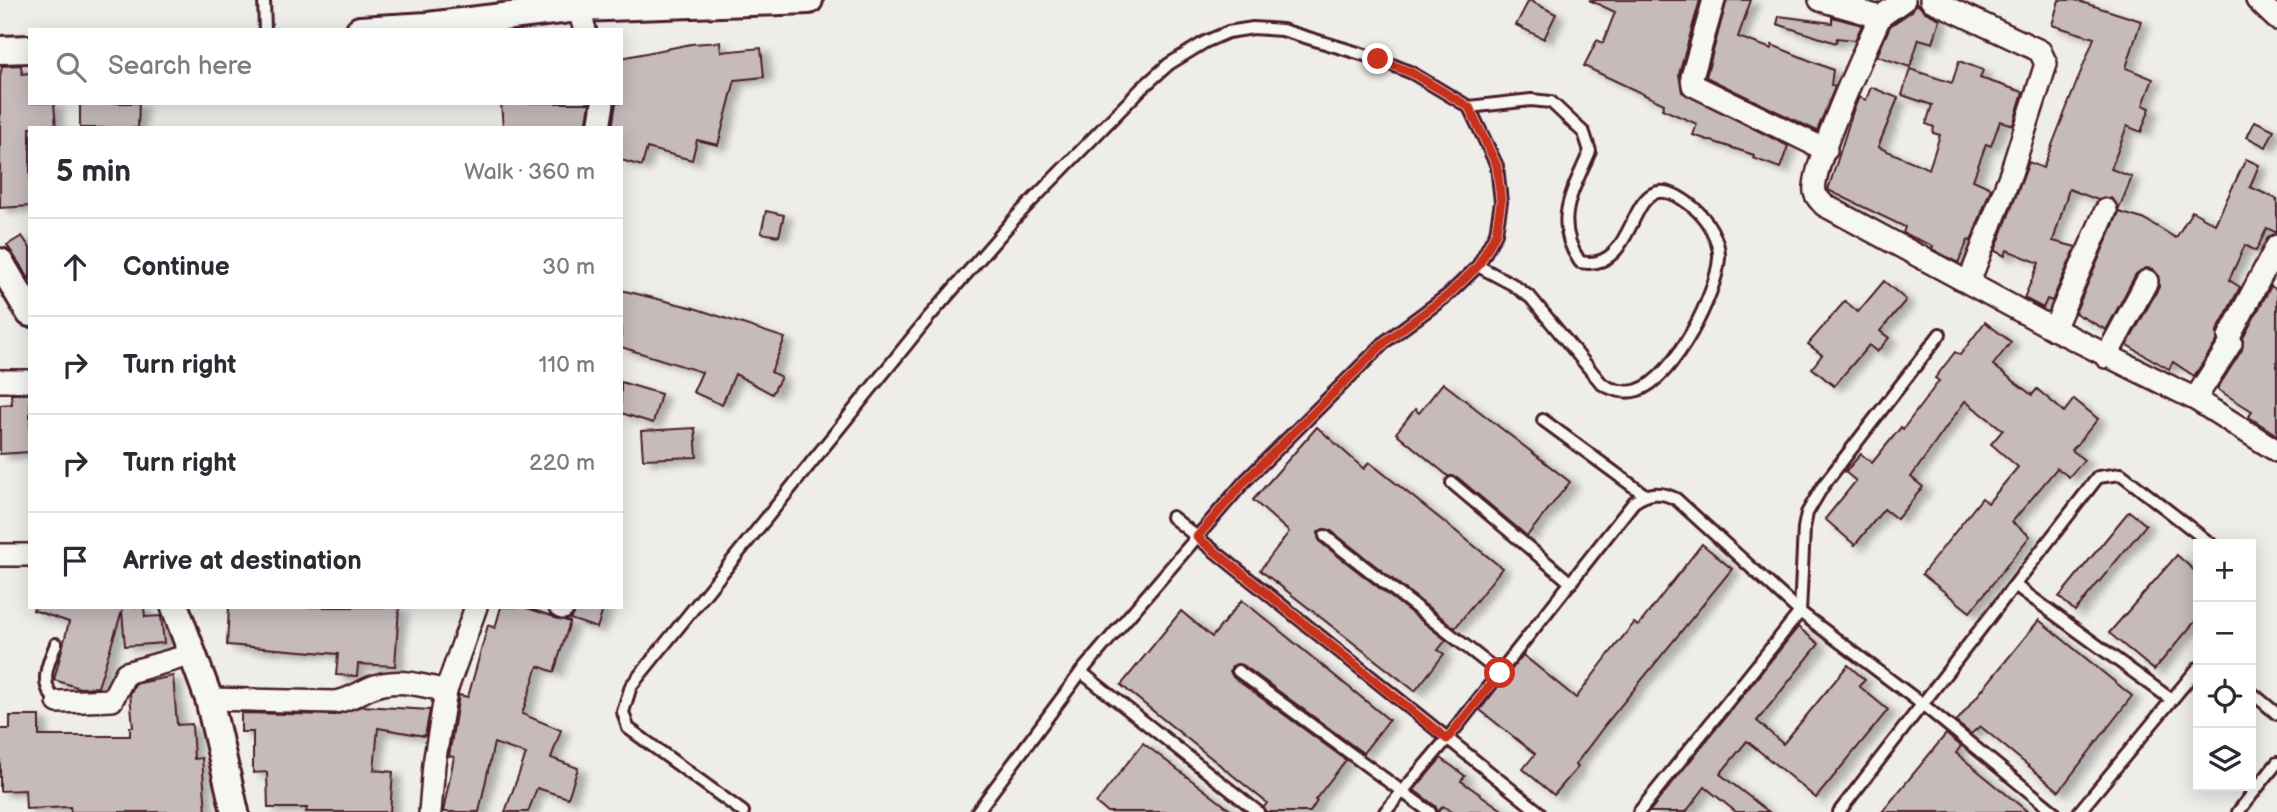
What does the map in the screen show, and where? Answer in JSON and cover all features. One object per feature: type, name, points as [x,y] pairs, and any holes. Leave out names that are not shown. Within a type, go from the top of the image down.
[{"type":"street","points":[[394,28],[581,19],[809,0]]},
{"type":"street","points":[[1714,0],[1692,77],[1693,85],[1826,150]]},
{"type":"street","points":[[1820,0],[1880,17]]},
{"type":"street","points":[[1904,0],[1880,17],[1843,99],[1815,184],[1818,199],[1824,205],[2054,329],[2195,399],[2277,451]]},
{"type":"street","points":[[1931,0],[2040,51],[2046,64],[2011,173],[1969,282]]},
{"type":"street","points":[[2257,0],[2277,19]]},
{"type":"street","points":[[0,50],[28,49]]},
{"type":"street","points":[[599,126],[603,105]]},
{"type":"street","points":[[2054,329],[2106,210]]},
{"type":"street","points":[[2195,399],[2231,343],[2229,337],[2277,246]]},
{"type":"street","points":[[0,262],[28,310]]},
{"type":"street","points":[[2106,356],[2147,281]]},
{"type":"street","points":[[0,382],[28,381]]},
{"type":"street","points":[[0,555],[28,555]]},
{"type":"street","points":[[176,609],[209,699],[235,812]]},
{"type":"street","points":[[430,812],[434,764],[446,691],[475,609]]},
{"type":"street","points":[[58,702],[112,700],[126,673],[194,654]]},
{"type":"street","points":[[209,699],[335,702],[349,700],[388,682],[402,681],[446,691]]},
{"type":"lane","points":[[264,0],[265,28]]},
{"type":"lane","points":[[743,812],[628,728],[623,712],[631,685],[929,318],[1086,142],[1169,64],[1205,42],[1228,32],[1253,28],[1282,30],[1378,59],[1412,73],[1469,107],[1497,166],[1501,202],[1496,233],[1478,266],[1448,295],[1386,341],[1245,481],[1082,672],[977,812]]},
{"type":"lane","points":[[1469,107],[1531,100],[1551,102],[1584,133],[1590,151],[1566,212],[1565,232],[1580,262],[1600,263],[1610,258],[1626,240],[1641,203],[1648,196],[1658,193],[1683,201],[1694,208],[1717,241],[1719,257],[1710,294],[1689,335],[1657,379],[1636,391],[1611,389],[1602,384],[1531,298],[1504,279],[1478,266]]},
{"type":"lane","points":[[1639,812],[1800,612],[1807,513],[1823,486],[1940,334]]},
{"type":"lane","points":[[1543,420],[1645,495]]},
{"type":"lane","points":[[1839,812],[2098,477],[2109,473],[2121,474],[2205,539]]},
{"type":"lane","points":[[1452,483],[1571,583]]},
{"type":"lane","points":[[1385,812],[1447,739],[1634,502],[1645,495],[1662,492],[1676,499],[1800,612],[1922,704],[2054,812]]},
{"type":"lane","points":[[1172,517],[1539,812]]},
{"type":"lane","points":[[1325,536],[1500,673]]},
{"type":"lane","points":[[2016,586],[2172,700]]},
{"type":"lane","points":[[56,645],[46,678],[46,688],[58,702]]},
{"type":"lane","points":[[1238,671],[1430,812]]},
{"type":"lane","points":[[1082,672],[1258,812]]},
{"type":"lane","points":[[2079,812],[2193,674]]},
{"type":"lane","points":[[2256,696],[2277,714]]},
{"type":"lane","points":[[2238,812],[2277,763]]},
{"type":"building","points":[[1529,0],[1556,14],[1544,39],[1516,25]]},
{"type":"building","points":[[1589,0],[1700,0],[1679,74],[1682,92],[1788,146],[1780,168],[1753,158],[1754,155],[1693,135],[1697,124],[1662,109],[1664,104],[1584,66],[1597,40],[1603,43],[1615,12]]},
{"type":"building","points":[[1727,0],[1751,0],[1738,37],[1772,49],[1772,45],[1833,70],[1831,85],[1835,87],[1817,131],[1706,77]]},
{"type":"building","points":[[2059,0],[2075,0],[2141,21],[2126,68],[2153,79],[2143,105],[2150,108],[2141,132],[2127,126],[2111,169],[2132,177],[2119,209],[2111,198],[2098,200],[2069,189],[2053,241],[2076,247],[2052,301],[2047,299],[2043,308],[2024,298],[2039,263],[2007,250],[2005,256],[1995,251],[2029,162],[2043,168],[2094,38],[2052,25]]},
{"type":"building","points":[[1916,3],[1925,12],[1940,19],[1933,43],[1919,39],[1910,67],[1877,56],[1890,26],[1912,11]]},
{"type":"building","points":[[1779,16],[1832,23],[1832,17],[1862,25],[1855,40],[1837,38],[1836,43],[1777,24]]},
{"type":"building","points":[[720,42],[721,52],[761,48],[764,77],[735,80],[718,145],[697,140],[692,160],[647,148],[642,166],[623,161],[623,126],[612,126],[616,105],[623,105],[623,58],[691,44]]},
{"type":"building","points":[[1959,61],[1983,70],[1980,78],[2023,92],[2013,125],[2000,121],[1991,146],[1986,144],[1973,180],[1991,188],[1971,241],[1968,240],[1958,263],[1932,249],[1933,246],[1903,233],[1905,227],[1828,190],[1853,111],[1859,97],[1866,100],[1871,87],[1898,98],[1878,147],[1929,169],[1940,135],[1933,133],[1934,127],[1926,124],[1932,105],[1902,95],[1910,69],[1952,83]]},
{"type":"building","points":[[21,65],[22,74],[28,73],[28,105],[54,105],[56,126],[28,126],[28,206],[0,208],[2,66]]},
{"type":"building","points":[[80,105],[139,105],[138,126],[80,126]]},
{"type":"building","points":[[501,105],[590,105],[586,126],[503,126]]},
{"type":"building","points":[[2255,121],[2274,130],[2266,147],[2247,137]]},
{"type":"building","points":[[2246,159],[2259,165],[2250,187],[2277,199],[2277,233],[2267,228],[2256,251],[2245,245],[2229,280],[2240,287],[2217,331],[2217,341],[2194,376],[2173,362],[2169,369],[2127,345],[2159,287],[2158,275],[2153,269],[2146,268],[2136,274],[2106,330],[2075,313],[2119,212],[2146,220],[2176,238],[2192,211],[2215,224]]},
{"type":"building","points":[[766,211],[784,215],[779,236],[761,233]]},
{"type":"building","points":[[22,236],[28,245],[28,277],[7,245]]},
{"type":"building","points":[[1884,281],[1906,300],[1880,331],[1889,338],[1877,352],[1869,345],[1834,386],[1812,368],[1822,355],[1808,344],[1845,301],[1858,312]]},
{"type":"building","points":[[2271,286],[2277,290],[2277,435],[2249,417],[2252,411],[2217,389],[2242,350],[2243,338]]},
{"type":"building","points":[[623,290],[694,308],[785,338],[771,372],[781,377],[772,394],[735,374],[722,405],[693,392],[702,372],[623,348]]},
{"type":"building","points":[[1985,322],[2011,342],[1993,365],[2032,395],[2037,389],[2064,412],[2074,399],[2098,419],[2072,450],[2084,460],[2069,477],[2057,468],[2012,522],[2030,536],[1970,612],[1922,574],[1982,498],[1988,503],[2018,467],[1991,444],[2003,430],[1965,401],[1911,477],[1923,487],[1897,519],[1884,509],[1855,545],[1825,519],[1856,481],[1845,472],[1861,454],[1872,463],[1901,427],[1903,429],[1939,381],[1935,378],[1955,352],[1960,355]]},
{"type":"building","points":[[623,383],[661,394],[653,423],[623,414]]},
{"type":"building","points":[[1443,383],[1570,482],[1527,536],[1457,477],[1448,476],[1396,433],[1415,409],[1419,413]]},
{"type":"building","points":[[11,394],[28,394],[28,452],[0,454],[0,405],[12,404]]},
{"type":"building","points":[[1317,427],[1364,469],[1369,462],[1502,568],[1455,628],[1330,530],[1323,529],[1318,532],[1320,542],[1446,640],[1438,650],[1444,654],[1415,691],[1260,570],[1289,532],[1253,500]]},
{"type":"building","points":[[695,428],[697,457],[643,459],[641,431]]},
{"type":"building","points":[[2129,511],[2146,525],[2075,611],[2059,597]]},
{"type":"building","points":[[1702,544],[1732,569],[1605,725],[1575,765],[1578,767],[1554,795],[1523,769],[1535,754],[1480,710],[1523,655],[1576,698],[1634,623],[1638,626]]},
{"type":"building","points":[[2177,555],[2193,569],[2193,624],[2154,670],[2109,633]]},
{"type":"building","points":[[1242,600],[1389,720],[1363,753],[1243,665],[1232,666],[1230,671],[1233,677],[1346,760],[1315,800],[1317,801],[1310,812],[1266,812],[1264,807],[1267,803],[1121,685],[1181,611],[1212,637]]},
{"type":"building","points":[[144,609],[145,617],[161,616],[164,643],[125,646],[122,611],[98,687],[80,688],[54,680],[69,622],[33,610]]},
{"type":"building","points":[[229,609],[399,609],[395,666],[358,664],[357,676],[336,675],[338,654],[227,645]]},
{"type":"building","points":[[500,609],[530,609],[570,622],[554,672],[538,666],[522,714],[561,730],[551,758],[578,768],[568,798],[537,788],[528,812],[505,812],[526,754],[494,743],[479,812],[443,812],[454,757],[449,756],[459,695],[468,697],[488,625],[495,628]]},
{"type":"building","points":[[575,609],[603,609],[597,628],[570,619]]},
{"type":"building","points":[[2039,620],[2132,696],[2059,791],[1980,726],[1971,734],[1956,722]]},
{"type":"building","points":[[1798,627],[1819,644],[1757,721],[1783,744],[1848,665],[1865,680],[1859,686],[1888,710],[1816,798],[1747,741],[1720,774],[1769,812],[1736,812],[1705,787],[1686,812],[1649,812]]},
{"type":"building","points":[[173,676],[177,725],[192,724],[194,759],[202,758],[206,812],[71,812],[70,807],[26,809],[25,790],[0,791],[0,729],[10,729],[10,716],[39,716],[39,736],[130,736],[130,727],[133,727],[130,694],[135,684]]},
{"type":"building","points":[[362,706],[430,710],[425,736],[378,728],[374,770],[393,772],[390,812],[306,812],[307,808],[268,808],[267,772],[253,773],[253,732],[241,732],[241,713],[335,715]]},
{"type":"building","points":[[1946,734],[1961,746],[1956,753],[2028,812],[1882,812]]},
{"type":"building","points":[[1143,743],[1233,812],[1107,812],[1096,803]]},
{"type":"building","points":[[1441,758],[1465,776],[1461,781],[1505,812],[1452,812],[1443,806],[1438,812],[1435,806],[1414,790]]},
{"type":"route","points":[[1378,59],[1412,73],[1469,107],[1497,166],[1501,202],[1496,233],[1478,266],[1448,295],[1386,341],[1245,481],[1197,537],[1447,739],[1500,673]]}]
